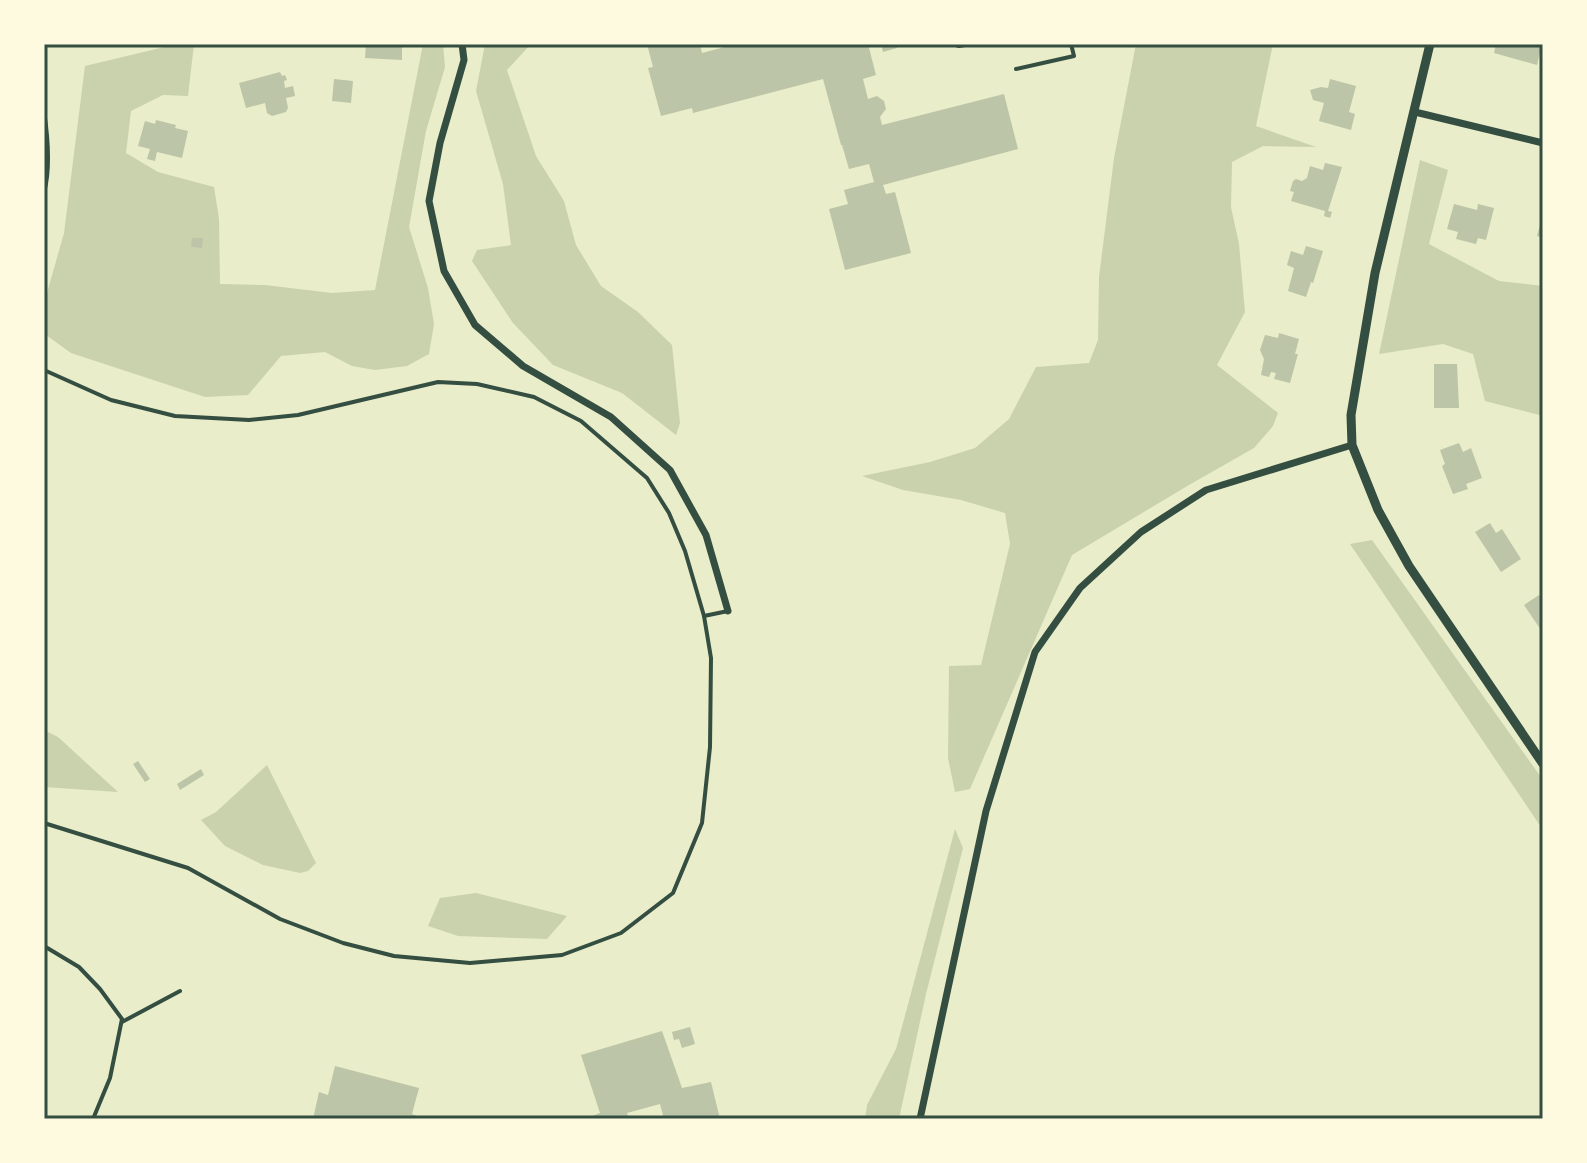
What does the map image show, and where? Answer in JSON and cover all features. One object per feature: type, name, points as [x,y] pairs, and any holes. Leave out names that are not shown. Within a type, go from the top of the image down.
[{"type":"street","points":[[462,44],[464,60],[440,143],[429,201],[444,271],[475,325],[523,366],[611,417],[670,470],[706,535],[728,611]]},
{"type":"street","points":[[1430,44],[1375,273],[1353,400],[1352,445],[1378,510],[1409,566],[1543,764]]},
{"type":"street","points":[[1415,112],[1543,143]]},
{"type":"street","points":[[920,1119],[986,811],[1035,652],[1080,588],[1154,523],[1206,490],[1352,445]]},
{"type":"lane","points":[[953,44],[971,44]]},
{"type":"lane","points":[[1016,69],[1074,56],[1071,44]]},
{"type":"lane","points":[[44,111],[48,139],[44,193]]},
{"type":"lane","points":[[44,370],[111,400],[175,416],[249,420],[298,415],[438,382],[477,384],[534,397],[581,421],[647,478],[669,513],[685,551],[704,616],[711,658],[710,747],[702,823],[673,893],[621,933],[562,955],[470,963],[394,956],[343,943],[280,919],[188,868],[44,823]]},
{"type":"lane","points":[[704,616],[728,611]]},
{"type":"lane","points":[[44,946],[79,967],[122,1019],[110,1078],[93,1119]]},
{"type":"lane","points":[[122,1022],[180,991]]},
{"type":"green space","points":[[177,44],[194,44],[188,96],[163,95],[131,111],[126,153],[158,172],[214,187],[219,219],[220,284],[265,285],[332,293],[375,290],[423,44],[443,44],[445,67],[426,131],[409,227],[428,288],[434,324],[429,354],[407,366],[375,370],[352,366],[325,352],[281,356],[248,395],[205,397],[71,353],[46,335],[47,293],[64,233],[85,66]]},
{"type":"green space","points":[[485,44],[531,44],[507,70],[536,156],[564,201],[576,245],[601,286],[638,312],[672,345],[680,423],[676,435],[622,393],[553,365],[513,323],[472,261],[477,250],[511,245],[503,184],[476,91]]},
{"type":"green space","points":[[1136,44],[1273,44],[1256,126],[1316,147],[1263,146],[1232,162],[1231,207],[1239,244],[1245,312],[1217,365],[1278,413],[1273,426],[1254,448],[1072,555],[970,789],[955,792],[948,758],[949,666],[981,665],[1010,544],[1005,513],[961,500],[903,490],[862,476],[930,462],[975,448],[1009,419],[1036,367],[1089,363],[1098,340],[1099,277],[1114,158]]},
{"type":"green space","points":[[1420,160],[1448,170],[1429,244],[1499,281],[1543,286],[1543,416],[1485,401],[1473,354],[1443,344],[1379,354]]},
{"type":"green space","points":[[1372,540],[1543,780],[1543,830],[1350,544]]},
{"type":"green space","points":[[44,730],[58,737],[118,792],[44,787]]},
{"type":"green space","points":[[267,765],[316,863],[308,871],[300,873],[263,865],[225,846],[201,820],[216,812]]},
{"type":"green space","points":[[955,829],[963,848],[926,994],[899,1119],[865,1119],[867,1105],[896,1049]]},
{"type":"green space","points":[[476,893],[567,916],[547,939],[458,936],[428,926],[440,898]]},
{"type":"building","points":[[366,44],[402,44],[402,60],[365,58]]},
{"type":"building","points":[[647,44],[700,44],[702,53],[736,44],[868,44],[876,75],[863,79],[868,99],[877,96],[884,101],[886,109],[880,117],[882,125],[1004,94],[1018,149],[883,185],[886,194],[895,192],[911,253],[845,270],[829,209],[848,204],[844,190],[874,182],[869,164],[849,169],[823,79],[693,113],[692,108],[661,116],[648,68],[653,67]]},
{"type":"building","points":[[881,44],[896,44],[897,48],[883,52]]},
{"type":"building","points":[[1496,44],[1542,44],[1537,65],[1494,53]]},
{"type":"building","points":[[280,72],[287,80],[284,81],[285,88],[293,86],[295,96],[286,98],[286,112],[272,116],[267,113],[265,103],[246,108],[239,83]]},
{"type":"building","points":[[334,79],[353,81],[351,103],[332,101]]},
{"type":"building","points":[[1330,79],[1356,86],[1349,112],[1355,114],[1351,130],[1319,121],[1324,103],[1313,100],[1310,90],[1328,88]]},
{"type":"building","points":[[156,120],[188,131],[182,158],[157,152],[155,161],[147,159],[150,149],[138,146],[145,121],[155,124]]},
{"type":"building","points":[[1325,163],[1342,167],[1328,211],[1332,212],[1330,218],[1324,216],[1325,211],[1291,201],[1294,192],[1290,191],[1293,181],[1307,178],[1310,166],[1323,170]]},
{"type":"building","points":[[1454,204],[1477,210],[1478,204],[1494,208],[1486,240],[1478,238],[1476,244],[1456,239],[1458,232],[1447,229]]},
{"type":"building","points":[[1543,218],[1543,238],[1537,236]]},
{"type":"building","points":[[192,238],[203,238],[202,248],[191,247]]},
{"type":"building","points":[[1306,246],[1323,251],[1306,297],[1288,291],[1294,268],[1287,265],[1291,251],[1303,255]]},
{"type":"building","points":[[1279,333],[1299,339],[1290,383],[1274,379],[1276,373],[1271,372],[1269,377],[1261,375],[1264,359],[1260,350],[1265,335],[1278,338]]},
{"type":"building","points":[[1434,364],[1457,364],[1459,408],[1434,408]]},
{"type":"building","points":[[1459,443],[1463,452],[1471,448],[1482,478],[1466,484],[1468,489],[1453,494],[1442,466],[1445,464],[1440,450]]},
{"type":"building","points":[[1490,523],[1496,533],[1502,529],[1521,559],[1501,572],[1475,532]]},
{"type":"building","points":[[1539,595],[1543,600],[1543,633],[1524,605]]},
{"type":"building","points":[[138,761],[150,779],[145,782],[133,764]]},
{"type":"building","points":[[201,769],[204,775],[180,790],[177,784]]},
{"type":"building","points":[[690,1027],[695,1044],[682,1048],[679,1039],[674,1040],[672,1032]]},
{"type":"building","points":[[662,1031],[682,1088],[711,1082],[720,1119],[664,1119],[660,1104],[627,1113],[629,1119],[584,1119],[600,1113],[581,1055]]},
{"type":"building","points":[[335,1066],[419,1088],[412,1114],[424,1119],[313,1119],[319,1092],[328,1095]]}]
